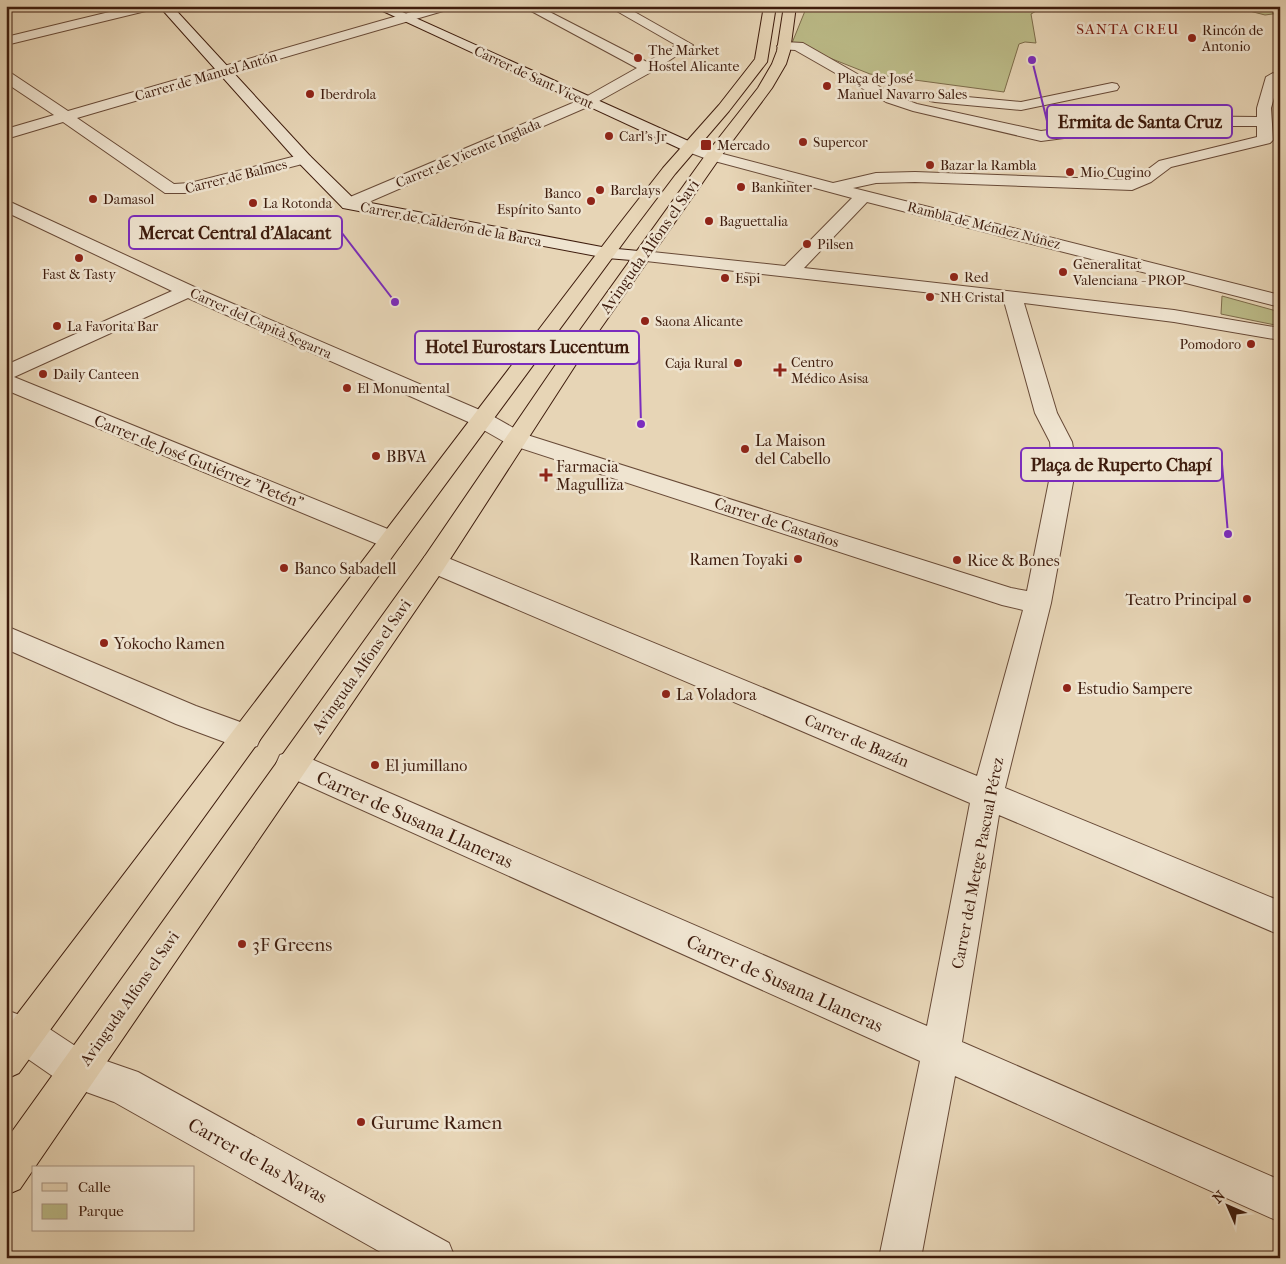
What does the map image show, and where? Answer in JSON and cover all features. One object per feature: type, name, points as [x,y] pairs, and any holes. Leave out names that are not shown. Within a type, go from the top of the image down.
[{"type":"main road","name":"Avinguda Alfons el Savi","points":[[13,1041],[246,737],[481,419],[607,253],[762,59],[770,6]]},
{"type":"main road","name":"Avinguda Alfons el Savi","points":[[6,1175],[291,764],[434,563],[570,358],[713,156],[764,88],[780,63],[790,6]]},
{"type":"street","points":[[6,41],[150,6]]},
{"type":"street","name":"Carrer de Calderón de la Barca","points":[[165,6],[304,159],[349,204],[607,253],[1012,296],[1201,320],[1280,334]]},
{"type":"street","name":"Carrer de Sant Vicent","points":[[378,6],[690,147]]},
{"type":"street","name":"Carrer de Manuel Antón","points":[[6,134],[446,6]]},
{"type":"street","points":[[528,6],[648,68]]},
{"type":"street","points":[[619,9],[639,6]]},
{"type":"street","name":"Carrer de Vicente Inglada","points":[[349,204],[587,102],[686,45],[619,9]]},
{"type":"street","points":[[784,46],[798,46],[891,99],[913,107],[1041,136],[1156,121],[1263,115]]},
{"type":"street","points":[[6,76],[67,117]]},
{"type":"street","points":[[832,188],[861,179],[876,178],[1132,185],[1145,179],[1164,164],[1265,140],[1263,115],[1278,76]]},
{"type":"street","points":[[881,92],[1021,106],[1112,87]]},
{"type":"street","name":"Carrer de Balmes","points":[[67,117],[168,187],[177,190],[304,159]]},
{"type":"street","name":"Rambla de Méndez Núñez","points":[[690,147],[713,156],[832,188],[1280,300]]},
{"type":"street","points":[[790,271],[864,195]]},
{"type":"street","name":"Carrer del Capità Segarra","points":[[6,205],[188,291],[481,419],[516,439]]},
{"type":"street","points":[[1201,320],[1213,308],[1213,301],[1203,282]]},
{"type":"street","points":[[6,374],[188,291]]},
{"type":"street","name":"Carrer del Metge Pascual Pérez","points":[[900,1258],[941,1052],[987,795],[1038,604],[1064,466],[1061,442],[1046,413],[1012,296]]},
{"type":"street","points":[[535,349],[570,358]]},
{"type":"street","name":"Carrer de José Gutiérrez \"Petén\"","points":[[6,382],[391,540]]},
{"type":"street","name":"Carrer de Castaños","points":[[516,439],[1002,595],[1038,604]]},
{"type":"street","name":"Carrer de Bazán","points":[[434,563],[1280,918]]},
{"type":"street","points":[[6,637],[186,715],[246,737]]},
{"type":"street","name":"Carrer de Susana Llaneras","points":[[291,764],[1280,1201]]},
{"type":"street","name":"Carrer de las Navas","points":[[13,1041],[136,1093],[434,1258]]},
{"type":"green space","points":[[807,6],[1045,6],[1031,14],[1036,43],[1025,42],[1019,44],[1004,92],[870,74],[792,43]]},
{"type":"green space","points":[[1230,6],[1280,6],[1280,13],[1265,15]]},
{"type":"green space","points":[[1222,296],[1280,312],[1280,326],[1221,314]]},
{"type":"place","name":"Rincón de Antonio","points":[[1192,38]]},
{"type":"place","name":"The Market Hostel Alicante","points":[[638,58]]},
{"type":"place","name":"Ermita de Santa Cruz","points":[[1032,60]]},
{"type":"place","name":"Plaça de José Manuel Navarro Sales","points":[[827,86]]},
{"type":"place","name":"Iberdrola","points":[[310,94]]},
{"type":"place","name":"Carl’s Jr","points":[[609,136]]},
{"type":"place","name":"Supercor","points":[[803,142]]},
{"type":"place","name":"Mercado","points":[[706,145]]},
{"type":"place","name":"Bazar la Rambla","points":[[930,165]]},
{"type":"place","name":"Mio Cugino","points":[[1070,172]]},
{"type":"place","name":"Bankinter","points":[[741,187]]},
{"type":"place","name":"Barclays","points":[[600,190]]},
{"type":"place","name":"Damasol","points":[[93,199]]},
{"type":"place","name":"Banco Espírito Santo","points":[[591,201]]},
{"type":"place","name":"La Rotonda","points":[[253,203]]},
{"type":"place","name":"Baguettalia","points":[[709,221]]},
{"type":"place","name":"Pilsen","points":[[807,244]]},
{"type":"place","name":"Fast & Tasty","points":[[79,258]]},
{"type":"place","name":"Generalitat Valenciana - PROP","points":[[1063,272]]},
{"type":"place","name":"Red","points":[[954,277]]},
{"type":"place","name":"Espi","points":[[725,278]]},
{"type":"place","name":"NH Cristal","points":[[930,297]]},
{"type":"place","name":"Mercat Central d'Alacant","points":[[395,302]]},
{"type":"place","name":"Saona Alicante","points":[[645,321]]},
{"type":"place","name":"La Favorita Bar","points":[[57,326]]},
{"type":"place","name":"Pomodoro","points":[[1251,344]]},
{"type":"place","name":"Caja Rural","points":[[738,363]]},
{"type":"place","name":"Centro Médico Asisa","points":[[780,370]]},
{"type":"place","name":"Daily Canteen","points":[[43,374]]},
{"type":"place","name":"El Monumental","points":[[347,388]]},
{"type":"place","name":"Hotel Eurostars Lucentum","points":[[641,424]]},
{"type":"place","name":"La Maison del Cabello","points":[[745,449]]},
{"type":"place","name":"BBVA","points":[[376,456]]},
{"type":"place","name":"Farmacia Magulliza","points":[[546,475]]},
{"type":"place","name":"Plaça de Ruperto Chapí","points":[[1228,534]]},
{"type":"place","name":"Ramen Toyaki","points":[[798,559]]},
{"type":"place","name":"Rice & Bones","points":[[957,560]]},
{"type":"place","name":"Banco Sabadell","points":[[284,568]]},
{"type":"place","name":"Teatro Principal","points":[[1247,599]]},
{"type":"place","name":"Yokocho Ramen","points":[[104,643]]},
{"type":"place","name":"Estudio Sampere","points":[[1067,688]]},
{"type":"place","name":"La Voladora","points":[[666,694]]},
{"type":"place","name":"El jumillano","points":[[375,765]]},
{"type":"place","name":"3F Greens","points":[[242,944]]},
{"type":"place","name":"Gurume Ramen","points":[[361,1122]]},
{"type":"district","name":"SANTA CREU","points":[[1128,29]]}]
